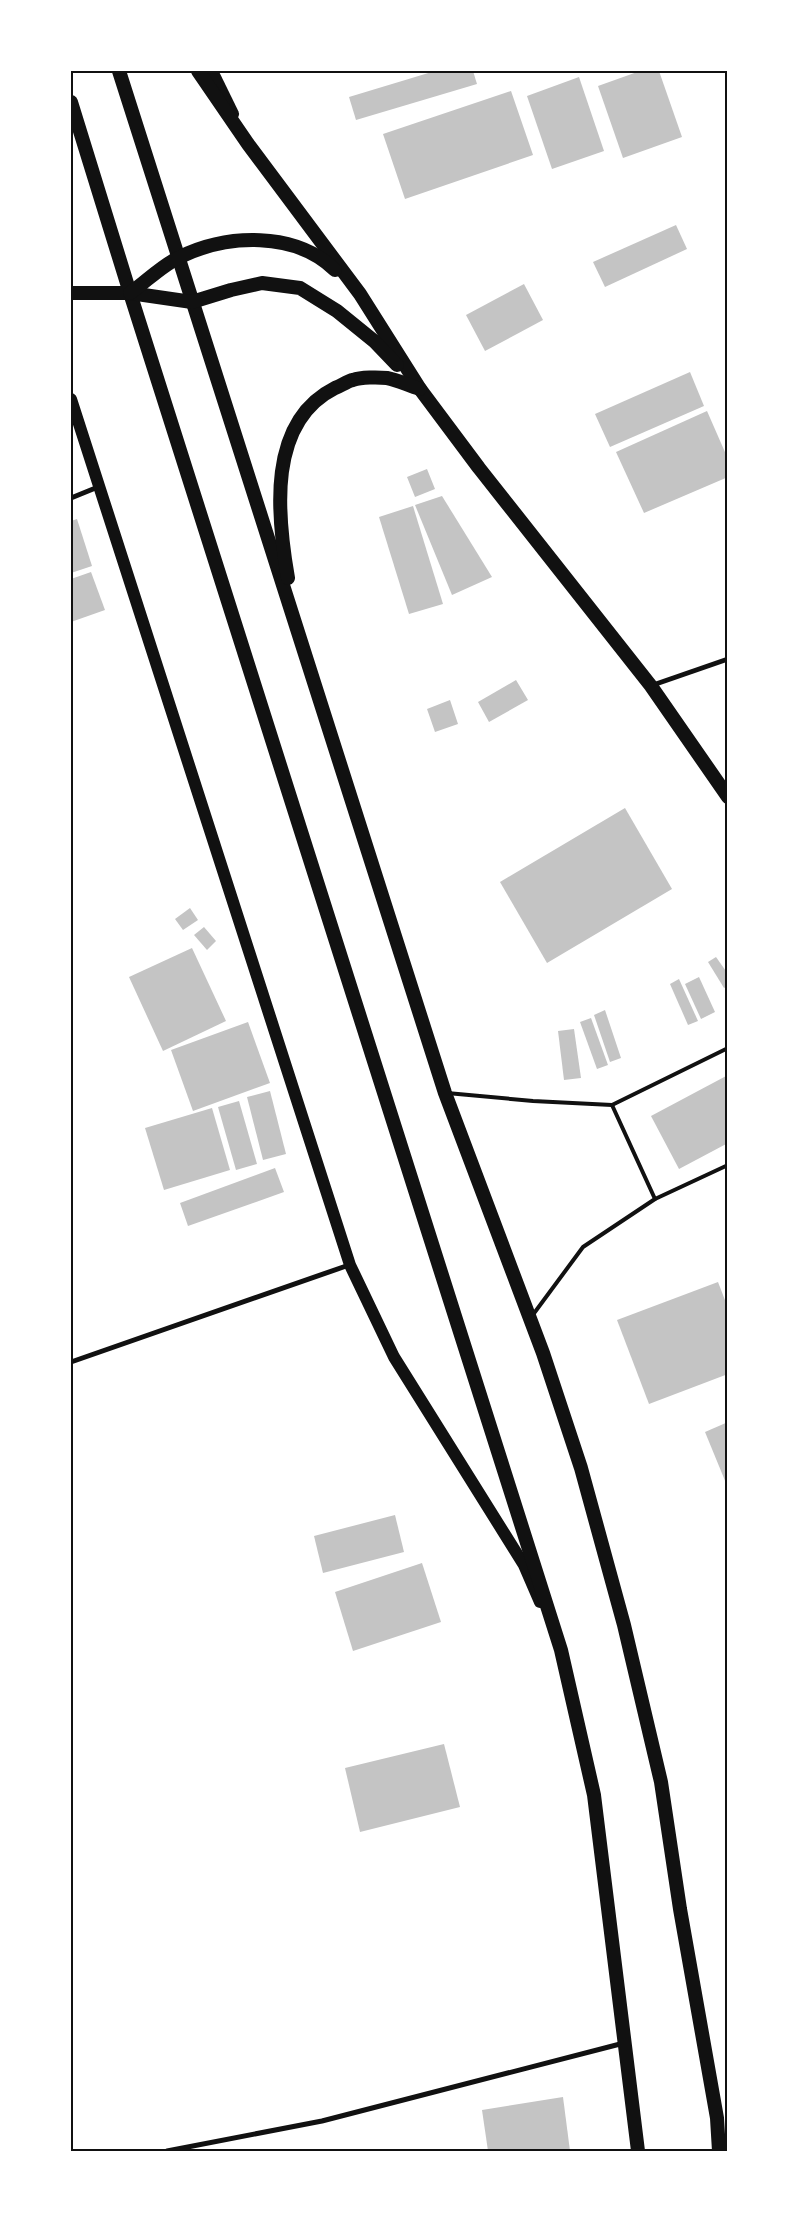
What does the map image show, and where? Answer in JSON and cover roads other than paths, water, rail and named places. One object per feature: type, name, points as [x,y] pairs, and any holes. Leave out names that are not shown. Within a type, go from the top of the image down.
[{"type":"highway","points":[[119,71],[445,1093],[543,1353],[581,1468],[624,1625],[661,1782],[680,1909],[717,2118],[719,2151]]},
{"type":"highway","points":[[198,71],[248,144],[360,294],[420,389],[479,468],[651,686],[728,797]]},
{"type":"highway","points":[[71,102],[130,293],[562,1650],[594,1795],[638,2151]]},
{"type":"highway","points":[[130,293],[179,257],[212,246],[246,240],[287,243],[326,261],[360,294]]},
{"type":"highway","points":[[71,293],[130,293],[192,302],[262,283],[300,288],[338,310],[374,341],[420,389]]},
{"type":"highway","points":[[298,631],[283,548],[280,499],[284,456],[298,420],[320,396],[353,380],[387,378],[420,389]]},
{"type":"main road","points":[[212,71],[248,144]]},
{"type":"main road","points":[[71,399],[350,1265],[394,1357],[524,1565],[562,1650]]},
{"type":"street","points":[[71,498],[99,487]]},
{"type":"street","points":[[651,686],[728,659]]},
{"type":"street","points":[[71,1362],[350,1265]]},
{"type":"street","points":[[167,2151],[322,2121],[624,2043]]},
{"type":"lane","points":[[445,1093],[533,1101],[612,1105],[728,1048]]},
{"type":"lane","points":[[612,1105],[655,1199]]},
{"type":"lane","points":[[530,1319],[583,1247],[655,1199],[728,1165]]}]
